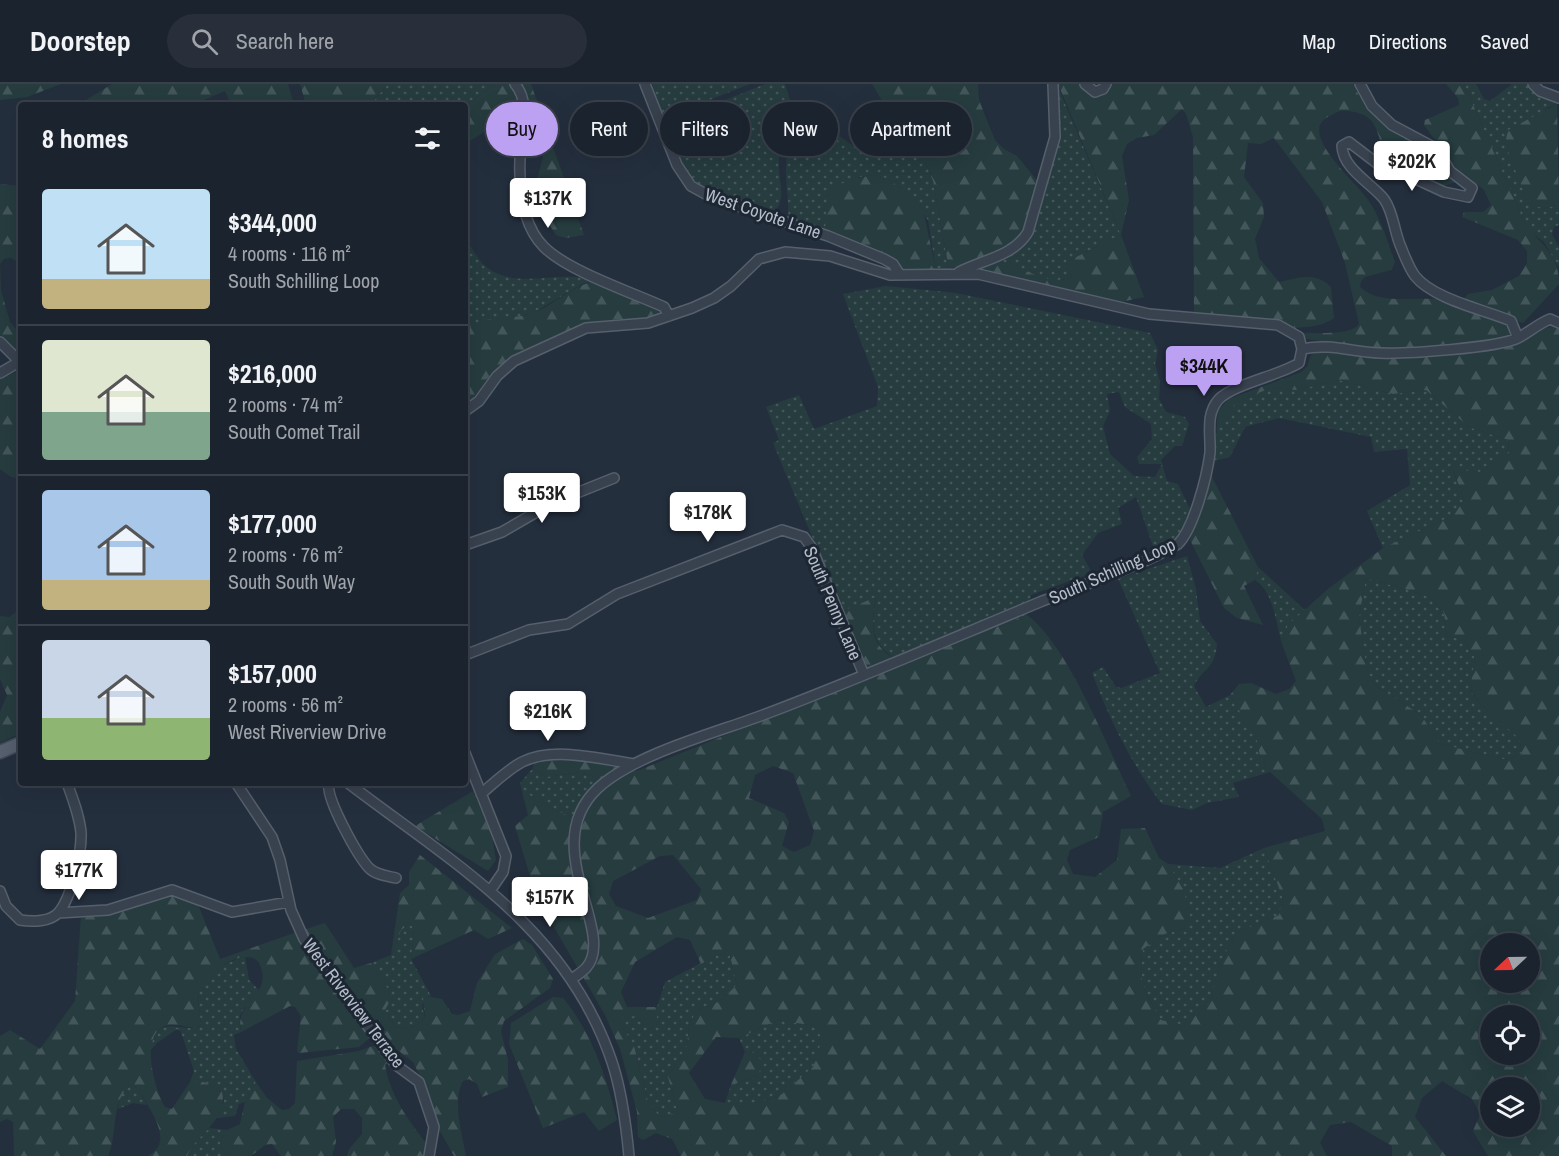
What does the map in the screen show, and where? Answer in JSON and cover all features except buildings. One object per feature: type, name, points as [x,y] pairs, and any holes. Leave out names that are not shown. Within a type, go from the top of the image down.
[{"type":"main road","points":[[0,752],[18,744]]},
{"type":"street","points":[[515,84],[523,94],[525,109],[520,151],[522,203],[542,246],[581,269],[664,307],[669,316]]},
{"type":"street","name":"West Coyote Lane","points":[[645,84],[677,165],[691,186],[711,196],[828,236],[884,259],[893,264],[900,275]]},
{"type":"street","points":[[957,273],[1009,251],[1028,232],[1054,137],[1053,84]]},
{"type":"street","points":[[1085,84],[1095,92],[1103,89],[1106,84]]},
{"type":"street","points":[[1360,84],[1372,106],[1392,125],[1437,149],[1450,171],[1472,188],[1471,196],[1468,197],[1444,192],[1373,163],[1349,142],[1342,146],[1345,156],[1353,167],[1385,200],[1392,213],[1397,240],[1411,269],[1417,278],[1430,288],[1511,321],[1518,338]]},
{"type":"street","points":[[1533,84],[1540,91],[1559,98]]},
{"type":"street","points":[[468,409],[479,400],[504,368],[525,356],[586,328],[648,323],[714,298],[759,260],[770,254],[805,252],[830,256],[880,273],[900,275],[957,273],[997,278],[1149,314],[1278,325],[1299,337],[1302,349],[1329,345],[1354,351],[1404,353],[1502,343],[1518,338],[1536,325],[1550,319],[1559,322]]},
{"type":"street","points":[[0,342],[18,361]]},
{"type":"street","name":"South Schilling Loop","points":[[572,979],[587,967],[593,949],[592,931],[573,855],[576,828],[584,807],[597,789],[634,764],[864,675],[1178,544],[1184,538],[1193,517],[1208,466],[1212,410],[1219,399],[1233,391],[1299,363],[1302,349]]},
{"type":"street","points":[[0,373],[18,364]]},
{"type":"street","points":[[468,544],[502,532],[552,502],[614,478]]},
{"type":"street","name":"South Penny Lane","points":[[468,654],[529,630],[568,624],[617,594],[782,530],[804,537],[812,548],[864,675]]},
{"type":"street","points":[[481,794],[520,763],[532,758],[560,755],[634,764]]},
{"type":"street","points":[[468,761],[506,856],[503,872],[490,891]]},
{"type":"street","points":[[58,913],[75,870],[80,846],[76,808],[68,786]]},
{"type":"street","name":"West Riverview Terrace","points":[[238,786],[272,837],[280,860],[289,902],[297,924],[312,951],[396,1065],[419,1082],[434,1127],[429,1156]]},
{"type":"street","points":[[329,786],[329,794],[338,813],[369,868],[396,878]]},
{"type":"street","points":[[352,786],[490,891],[529,925],[550,948],[591,1011],[613,1064],[620,1091],[629,1156]]},
{"type":"street","points":[[0,891],[6,906],[20,920],[43,920],[58,913],[108,910],[172,890],[232,912],[289,902]]},
{"type":"green space","points":[[0,84],[61,84],[27,97],[0,100]]},
{"type":"green space","points":[[112,84],[288,84],[293,102],[230,102],[225,91],[199,102],[83,102]]},
{"type":"green space","points":[[300,84],[388,84],[373,102],[305,102]]},
{"type":"green space","points":[[388,84],[495,84],[468,104],[373,102]]},
{"type":"green space","points":[[495,84],[510,84],[519,95],[521,102],[486,102],[486,131],[468,142],[468,104]]},
{"type":"green space","points":[[522,84],[531,84],[537,102],[529,102]]},
{"type":"green space","points":[[652,84],[750,84],[704,102],[660,102],[660,107]]},
{"type":"green space","points":[[765,84],[785,84],[790,102],[762,102],[762,156],[780,156],[781,196],[772,214],[709,193],[688,177],[681,165],[677,156],[750,156],[750,102],[720,102]]},
{"type":"green space","points":[[872,84],[978,84],[979,100],[995,140],[1004,149],[1017,156],[1039,183],[1027,226],[1013,246],[959,269],[949,269],[933,181],[926,163],[920,156],[972,156],[972,102],[883,102]]},
{"type":"green space","points":[[1058,84],[1082,84],[1097,96],[1104,94],[1109,84],[1353,84],[1360,97],[1393,128],[1433,148],[1458,181],[1444,186],[1392,158],[1383,148],[1376,128],[1368,117],[1341,111],[1320,124],[1319,134],[1324,146],[1377,214],[1395,262],[1391,270],[1365,277],[1360,287],[1368,293],[1386,298],[1436,299],[1461,305],[1510,323],[1512,335],[1504,339],[1380,351],[1301,338],[1296,334],[1347,331],[1359,324],[1345,263],[1322,202],[1274,138],[1261,144],[1248,143],[1244,177],[1263,203],[1264,217],[1255,239],[1259,258],[1279,282],[1313,277],[1325,282],[1331,287],[1334,318],[1321,324],[1287,328],[1194,314],[1193,137],[1186,114],[1182,109],[1154,135],[1137,138],[1127,144],[1122,156],[1129,200],[1121,235]]},
{"type":"green space","points":[[1446,84],[1464,84],[1523,219],[1547,248],[1555,263],[1559,284],[1523,323],[1463,300],[1468,294],[1492,290],[1519,276],[1527,263],[1527,251],[1518,240],[1462,217],[1464,212],[1483,212],[1491,205],[1484,190],[1454,166],[1424,125],[1425,120],[1459,105],[1458,98]]},
{"type":"green space","points":[[1464,84],[1476,84],[1484,99],[1490,101],[1512,84],[1526,84],[1538,95],[1557,104],[1545,109],[1544,208],[1559,205],[1559,225],[1554,227],[1552,234],[1559,247],[1559,268],[1544,242],[1531,232],[1523,219]]},
{"type":"green space","points":[[1057,85],[1121,235],[1066,262],[1072,277],[1063,280],[1032,276],[992,262],[1011,256],[1032,233],[1057,136]]},
{"type":"green space","points":[[1557,104],[1559,205],[1544,208],[1529,205],[1505,144],[1508,130]]},
{"type":"green space","points":[[838,136],[850,144],[850,156],[920,156],[926,163],[933,181],[949,269],[936,270],[928,220],[891,180],[876,175],[859,177],[825,231],[788,219],[787,157],[838,156]]},
{"type":"green space","points":[[556,156],[584,235],[566,238],[556,235],[535,203],[535,187],[543,157]]},
{"type":"green space","points":[[876,175],[891,180],[924,214],[936,270],[903,269],[894,260],[825,231],[828,193],[838,185],[850,180]]},
{"type":"green space","points":[[0,184],[18,186],[18,262],[11,258],[4,259],[0,264]]},
{"type":"green space","points":[[1121,235],[1144,297],[1117,303],[978,268],[992,262],[1001,263],[1042,277],[1062,280],[1072,277],[1066,262]]},
{"type":"green space","points":[[468,244],[485,266],[498,274],[525,279],[568,277],[595,281],[584,283],[533,313],[469,327]]},
{"type":"green space","points":[[0,264],[1,290],[10,322],[18,331],[18,352],[0,335]]},
{"type":"green space","points":[[595,281],[660,310],[663,314],[590,323],[547,341],[498,367],[468,403],[468,329],[479,322],[540,310]]},
{"type":"green space","points":[[886,286],[956,293],[1150,333],[1158,350],[1155,364],[1160,381],[1159,399],[1166,412],[1185,417],[1189,424],[1182,446],[1175,446],[1161,460],[1167,481],[1178,484],[1191,511],[1176,539],[1154,549],[1136,497],[1118,508],[1122,524],[1098,533],[1082,555],[1092,573],[1031,595],[1027,615],[903,664],[893,657],[879,644],[876,637],[873,620],[876,598],[843,611],[773,443],[779,440],[766,407],[799,395],[814,429],[877,406],[878,387],[843,294]],"holes":[[[1119,392],[1125,407],[1151,424],[1152,439],[1137,457],[1139,464],[1162,464],[1155,477],[1134,476],[1110,454],[1103,426],[1110,411],[1107,394]]]},
{"type":"green space","points":[[1551,327],[1559,329],[1559,1156],[1488,1156],[1473,1131],[1480,1114],[1472,1099],[1442,1081],[1422,1098],[1415,1117],[1446,1156],[1392,1156],[1392,1146],[1351,1122],[1330,1125],[1320,1143],[1327,1156],[681,1156],[672,1139],[656,1133],[643,1140],[638,1137],[637,1112],[620,1049],[605,1015],[536,896],[515,826],[528,815],[522,791],[555,810],[574,816],[586,793],[597,785],[592,776],[581,772],[545,777],[533,768],[534,761],[586,761],[637,771],[871,676],[843,611],[876,597],[873,620],[875,637],[884,651],[903,664],[1027,615],[1042,629],[1072,673],[1131,796],[1103,812],[1099,837],[1070,850],[1067,860],[1073,874],[1095,877],[1117,860],[1121,829],[1145,828],[1159,858],[1168,864],[1184,891],[1190,915],[1184,928],[1165,934],[1143,949],[1142,979],[1161,1020],[1184,1025],[1210,1003],[1222,960],[1236,933],[1279,915],[1283,899],[1264,848],[1325,831],[1322,819],[1270,772],[1260,756],[1257,741],[1230,695],[1239,684],[1251,683],[1276,694],[1289,689],[1296,681],[1282,644],[1288,625],[1328,589],[1383,548],[1454,515],[1464,500],[1453,469],[1480,472],[1509,453],[1508,440],[1469,427],[1426,390],[1393,394],[1339,380],[1296,390],[1271,388],[1236,402],[1222,421],[1217,423],[1218,410],[1229,399],[1301,372],[1307,367],[1311,355],[1323,349],[1406,357],[1505,347],[1522,340],[1533,331]],"holes":[[[1366,578],[1428,596],[1444,613],[1447,636],[1465,640],[1475,658],[1470,689],[1480,704],[1520,739],[1521,753],[1507,760],[1440,744],[1421,715],[1378,687],[1367,672],[1359,617]],[[773,766],[793,773],[814,831],[810,845],[794,852],[782,846],[789,822],[784,813],[749,798],[755,775]],[[673,855],[701,889],[697,900],[648,918],[616,906],[609,894],[613,881],[660,856]],[[677,937],[690,940],[701,964],[718,954],[730,956],[737,985],[718,1002],[697,1010],[689,1025],[687,1046],[668,1077],[677,1109],[668,1117],[658,1115],[648,1101],[634,1046],[619,1022],[624,1015],[638,1017],[643,1026],[652,1028],[657,1021],[657,1007],[627,1007],[621,992],[635,962]],[[778,1020],[815,1026],[822,1039],[813,1067],[782,1094],[758,1103],[725,1103],[705,1099],[689,1073],[716,1037],[739,1038]]]},
{"type":"green space","points":[[18,371],[18,478],[11,477],[0,469],[0,379]]},
{"type":"green space","points":[[1339,380],[1393,394],[1426,390],[1469,427],[1508,440],[1509,454],[1480,472],[1453,470],[1464,500],[1454,515],[1383,548],[1367,511],[1410,485],[1407,449],[1374,452],[1371,437],[1279,418],[1245,427],[1230,457],[1215,461],[1217,423],[1236,402],[1271,388],[1296,390]]},
{"type":"green space","points":[[1211,475],[1258,567],[1255,580],[1244,586],[1263,625],[1237,618],[1224,608],[1190,540]]},
{"type":"green space","points":[[1187,556],[1196,589],[1200,621],[1217,644],[1214,659],[1194,686],[1206,707],[1230,695],[1258,740],[1260,756],[1270,772],[1233,783],[1239,797],[1207,803],[1192,810],[1162,804],[1151,789],[1122,741],[1092,673],[1103,667],[1116,687],[1121,688],[1160,673],[1118,579]]},
{"type":"green space","points":[[1258,567],[1305,610],[1288,625],[1282,644],[1270,600],[1255,580]]},
{"type":"green space","points":[[1366,578],[1428,596],[1444,613],[1447,636],[1465,640],[1475,658],[1470,690],[1480,704],[1520,739],[1521,753],[1507,760],[1440,744],[1421,715],[1378,687],[1367,672],[1359,617]]},
{"type":"green space","points":[[18,611],[18,734],[0,743],[0,712],[7,695],[0,679],[0,616],[9,617]]},
{"type":"green space","points":[[533,768],[545,777],[581,772],[592,776],[597,785],[586,793],[574,816],[568,815],[522,791],[520,783]]},
{"type":"green space","points":[[473,791],[492,836],[496,860],[488,871],[415,826]]},
{"type":"green space","points":[[1264,848],[1283,899],[1279,915],[1236,933],[1222,960],[1210,1003],[1184,1026],[1161,1020],[1144,986],[1141,960],[1143,949],[1165,934],[1184,928],[1184,891],[1168,864],[1220,868]]},
{"type":"green space","points":[[420,855],[512,928],[488,939],[474,930],[411,959],[414,930],[412,926],[407,926],[401,930],[391,955],[400,893],[409,885],[409,872]]},
{"type":"green space","points":[[172,892],[197,902],[220,959],[297,932],[372,1036],[359,1047],[299,1053],[297,1051],[301,1016],[295,1007],[290,1006],[241,1032],[240,1021],[243,1012],[262,984],[263,975],[255,959],[238,958],[210,974],[200,987],[198,995],[201,1024],[197,1028],[165,1026],[157,1031],[153,1040],[151,1051],[154,1076],[165,1107],[172,1109],[190,1082],[204,1082],[222,1092],[221,1111],[187,1156],[148,1156],[156,1150],[160,1142],[160,1134],[149,1106],[133,1085],[121,1098],[108,1156],[14,1156],[13,1122],[7,1119],[0,1122],[0,1036],[10,1030],[40,1049],[75,1001],[81,916]]},
{"type":"green space","points":[[325,923],[354,968],[371,963],[391,994],[385,1010],[395,1027],[412,1027],[422,1021],[425,1018],[423,998],[427,996],[442,999],[452,1014],[458,1015],[470,1011],[477,983],[495,954],[523,939],[532,945],[553,979],[550,988],[504,1021],[501,1031],[508,1060],[508,1087],[482,1097],[477,1084],[469,1079],[463,1081],[458,1098],[458,1108],[466,1156],[454,1156],[436,1124],[423,1082],[413,1062],[377,1034],[303,930]]},
{"type":"green space","points":[[412,926],[414,930],[411,959],[431,996],[427,996],[422,1006],[425,1018],[422,1021],[412,1027],[395,1027],[385,1010],[391,994],[371,963],[391,955],[401,930]]},
{"type":"green space","points":[[718,954],[730,956],[737,985],[718,1002],[697,1010],[689,1025],[687,1046],[668,1077],[677,1109],[668,1117],[658,1115],[648,1101],[634,1046],[619,1022],[624,1014],[638,1017],[643,1026],[657,1021],[657,1007],[665,982]]},
{"type":"green space","points":[[245,956],[249,980],[259,990],[242,1012],[241,1032],[234,1035],[236,1049],[256,1082],[245,1102],[239,1104],[235,1116],[217,1118],[224,1101],[222,1092],[204,1082],[190,1082],[194,1071],[181,1032],[177,1029],[157,1043],[149,1052],[161,1028],[173,1026],[198,1028],[201,1024],[198,997],[201,983],[211,972]]},
{"type":"green space","points":[[553,997],[563,998],[573,1011],[590,1040],[603,1071],[617,1120],[599,1131],[584,1112],[543,1128],[509,1044],[511,1023]]},
{"type":"green space","points":[[778,1020],[815,1026],[823,1039],[813,1067],[782,1094],[758,1103],[725,1103],[731,1085],[756,1077],[757,1053],[745,1052],[739,1038]]},
{"type":"green space","points":[[378,1044],[390,1060],[385,1065],[396,1099],[429,1147],[427,1156],[347,1156],[349,1149],[362,1134],[362,1118],[354,1109],[341,1109],[333,1117],[336,1142],[332,1156],[281,1156],[272,1144],[265,1145],[251,1156],[229,1156],[222,1149],[220,1142],[227,1130],[240,1124],[245,1102],[256,1082],[267,1098],[282,1110],[289,1109],[295,1103],[297,1061],[359,1051]]},
{"type":"green space","points":[[745,1052],[757,1053],[763,1066],[756,1077],[731,1085]]},
{"type":"green space","points":[[133,1085],[139,1090],[147,1105],[133,1103],[118,1109],[122,1094]]},
{"type":"green space","points":[[209,1128],[227,1130],[220,1142],[222,1149],[229,1156],[187,1156],[190,1148]]}]
